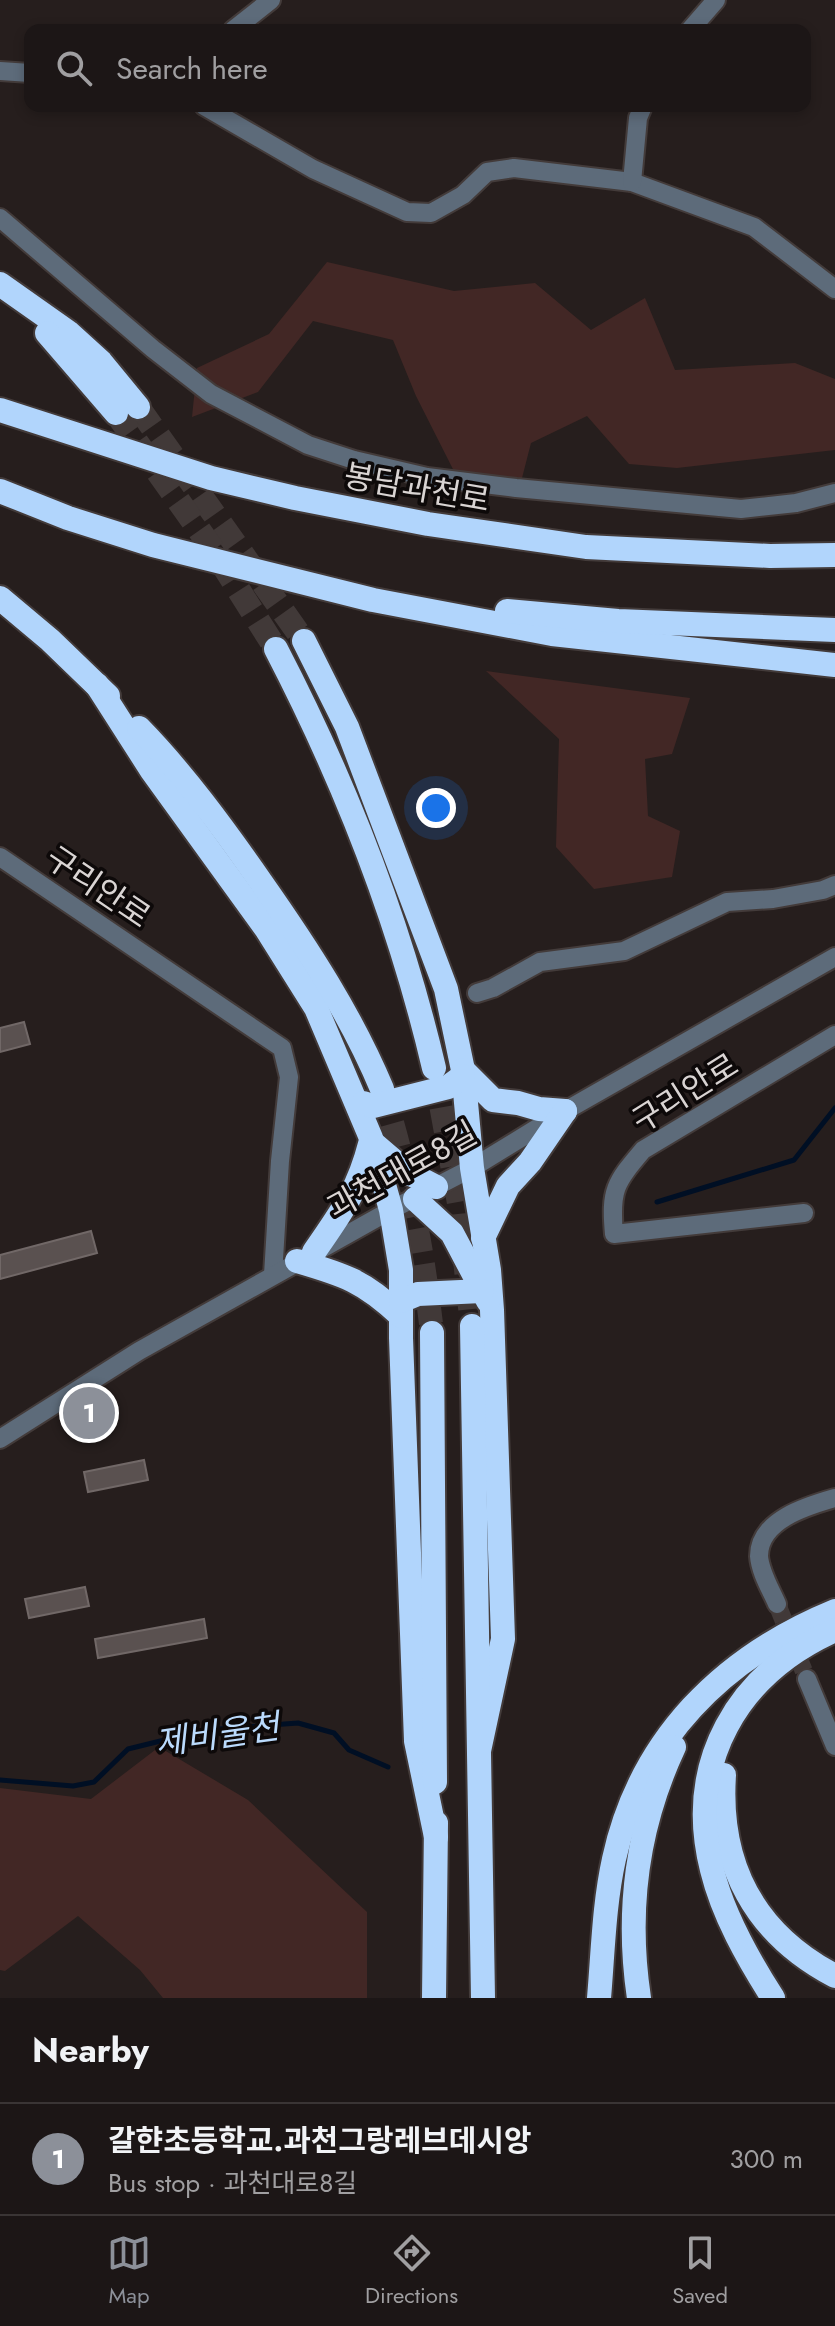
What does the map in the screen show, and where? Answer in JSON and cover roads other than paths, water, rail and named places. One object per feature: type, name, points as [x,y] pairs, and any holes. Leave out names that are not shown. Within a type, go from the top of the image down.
[{"type":"highway","points":[[0,285],[68,332],[101,362],[127,410]]},
{"type":"highway","name":"봉담과천로","points":[[0,410],[211,478],[428,524],[586,547],[770,556],[835,555]]},
{"type":"highway","points":[[0,491],[68,518],[153,545],[373,600],[552,634],[835,665]]},
{"type":"highway","points":[[0,598],[50,640],[143,732],[240,851],[332,989],[382,1089]]},
{"type":"highway","points":[[373,600],[618,621],[835,630]]},
{"type":"highway","points":[[304,641],[347,727],[446,989],[463,1073],[472,1168],[489,1270],[487,1301],[503,1639],[479,1751]]},
{"type":"highway","points":[[276,649],[317,734],[365,849],[408,970],[434,1068]]},
{"type":"highway","points":[[97,685],[152,771],[267,930],[316,1008],[372,1140],[399,1247],[416,1741],[436,1837]]},
{"type":"highway","points":[[357,1102],[373,1106],[448,1087],[463,1073]]},
{"type":"highway","points":[[463,1073],[493,1100],[565,1111]]},
{"type":"highway","points":[[483,1238],[508,1186],[530,1162],[565,1111]]},
{"type":"highway","points":[[372,1140],[425,1193],[452,1233],[487,1301]]},
{"type":"highway","points":[[372,1140],[362,1175],[346,1205],[305,1257],[347,1276],[401,1308]]},
{"type":"highway","points":[[401,1308],[418,1294],[487,1301]]},
{"type":"highway","points":[[472,1326],[483,1998]]},
{"type":"highway","points":[[432,1333],[436,1837],[434,1998]]},
{"type":"highway","points":[[599,1998],[613,1862],[629,1805],[650,1761],[693,1707],[730,1672],[774,1641],[835,1611]]},
{"type":"highway","points":[[835,1631],[793,1662],[760,1694],[738,1729],[724,1773],[723,1793],[724,1823],[732,1862],[751,1899],[779,1936],[798,1953],[835,1976]]},
{"type":"highway","points":[[773,1998],[741,1942],[715,1880],[707,1835],[709,1783],[722,1737],[732,1714],[746,1695],[778,1662],[835,1631]]},
{"type":"highway","points":[[639,1998],[634,1894],[647,1819],[674,1747],[698,1707],[730,1672]]},
{"type":"street","points":[[241,24],[271,0]]},
{"type":"street","points":[[695,24],[716,0]]},
{"type":"street","points":[[0,71],[24,73]]},
{"type":"street","points":[[214,112],[313,169],[407,212],[431,213],[463,195],[487,172],[514,168],[632,182],[754,227],[835,289]]},
{"type":"street","points":[[632,182],[640,112]]},
{"type":"street","points":[[0,218],[153,349],[211,394],[308,445],[354,460],[427,477],[501,487],[741,509],[796,503],[835,493]]},
{"type":"street","name":"구리안로","points":[[0,857],[282,1048],[289,1077],[273,1275]]},
{"type":"street","points":[[477,993],[493,988],[540,962],[624,951],[727,902],[773,899],[835,885]]},
{"type":"street","name":"과천대로8길","points":[[0,1439],[139,1351],[305,1257],[472,1168],[565,1111],[835,957]]},
{"type":"street","name":"구리안로","points":[[804,1213],[614,1234],[611,1203],[619,1177],[643,1150],[835,1035]]},
{"type":"street","points":[[777,1604],[759,1558],[763,1541],[783,1519],[835,1498]]},
{"type":"street","points":[[807,1679],[835,1746]]},
{"type":"waterway","name":"제비울천","points":[[657,1202],[794,1160],[835,1108]]},
{"type":"waterway","name":"제비울천","points":[[0,1780],[73,1786],[94,1782],[128,1749],[205,1730],[298,1723],[334,1733],[349,1750],[388,1767]]},
{"type":"tunnel","points":[[138,407],[304,641]]},
{"type":"tunnel","points":[[116,413],[214,551],[276,649]]},
{"type":"tunnel","points":[[435,1072],[459,1203],[472,1326]]},
{"type":"tunnel","points":[[382,1089],[413,1210],[432,1333]]},
{"type":"tunnel","points":[[777,1604],[807,1679]]},
{"type":"place","name":"갈햔초등학교.과천그랑레브데시앙","points":[[89,1413]]}]
